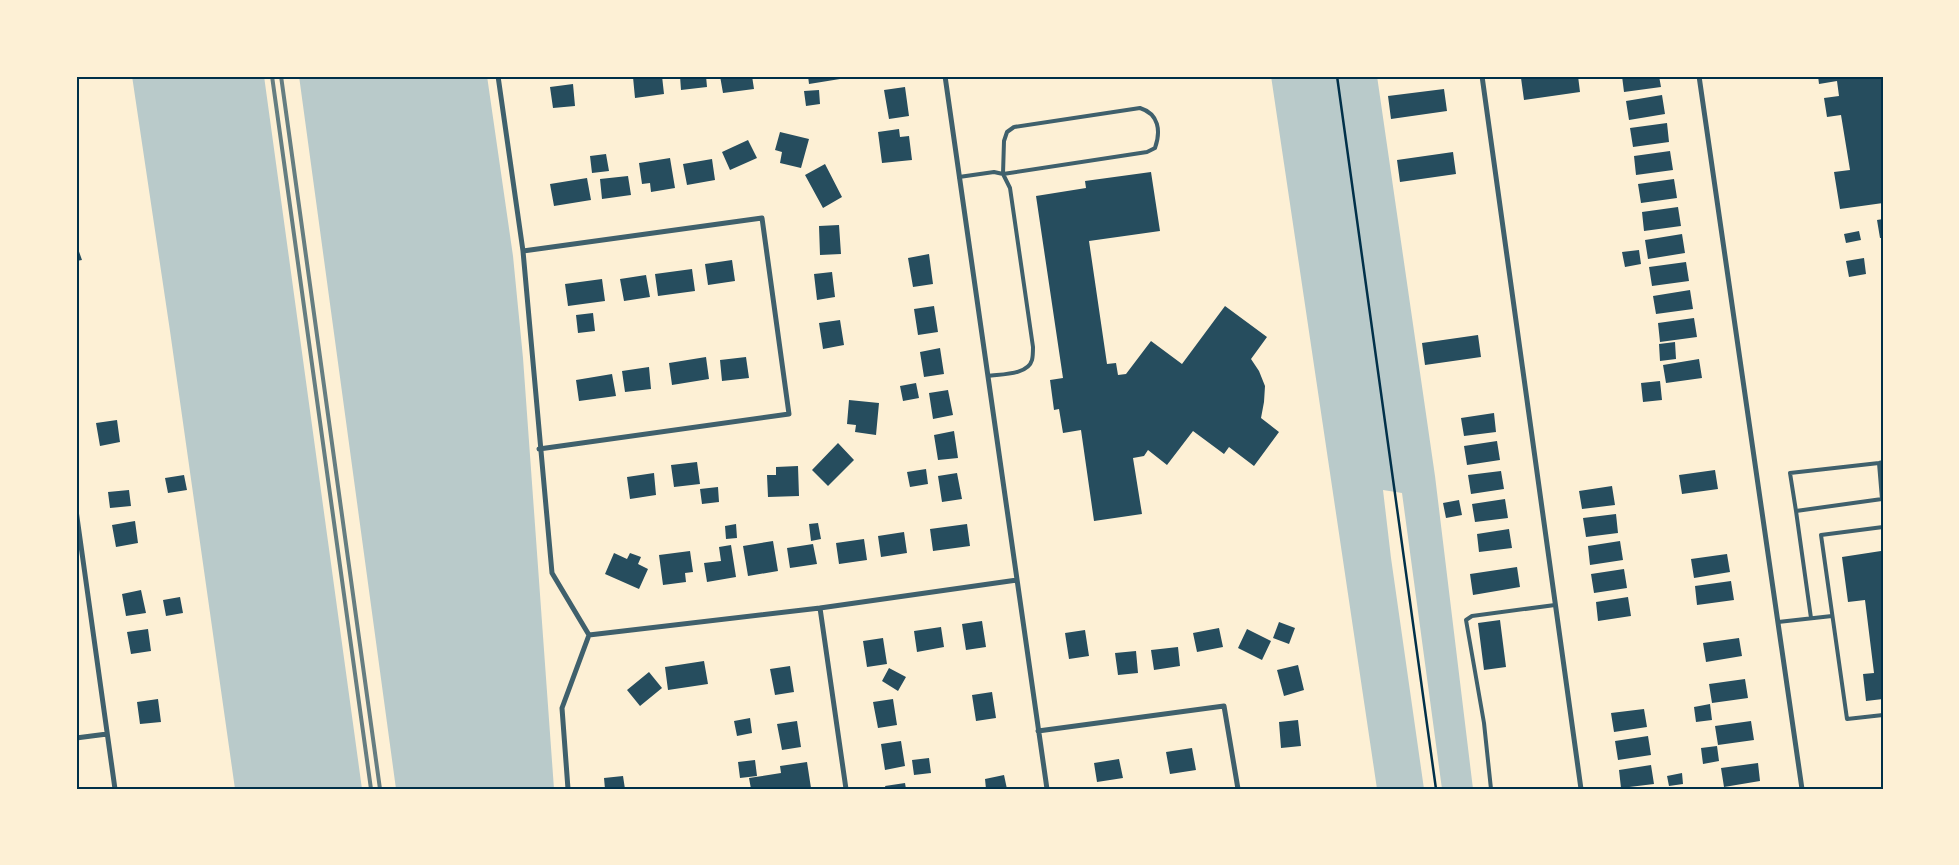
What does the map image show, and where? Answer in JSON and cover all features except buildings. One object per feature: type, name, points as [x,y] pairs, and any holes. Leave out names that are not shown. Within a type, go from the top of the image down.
[{"type":"street","points":[[498,76],[523,251],[539,449],[552,573],[589,635]]},
{"type":"street","points":[[945,76],[1047,789]]},
{"type":"street","points":[[1482,76],[1581,789]]},
{"type":"street","points":[[1699,76],[1802,789]]},
{"type":"street","points":[[523,251],[762,218],[789,414],[539,449]]},
{"type":"street","points":[[76,510],[115,789]]},
{"type":"street","points":[[589,635],[820,608],[1017,580]]},
{"type":"street","points":[[820,608],[846,789]]},
{"type":"street","points":[[568,789],[562,708],[589,635]]},
{"type":"street","points":[[1038,731],[1224,706],[1238,789]]},
{"type":"street","points":[[76,738],[107,734]]},
{"type":"lane","points":[[959,177],[994,172],[1003,174],[1147,152],[1155,148],[1158,138],[1156,120],[1150,111],[1140,108],[1014,127],[1006,132],[1003,174],[1010,188],[1033,347],[1032,361],[1027,368],[1019,372],[988,376]]},
{"type":"lane","points":[[1796,511],[1882,499],[1881,463],[1790,473],[1811,618]]},
{"type":"lane","points":[[1883,527],[1821,535],[1847,719],[1883,715]]},
{"type":"lane","points":[[1491,789],[1484,723],[1466,620],[1472,616],[1555,605]]},
{"type":"lane","points":[[1778,622],[1832,616]]},
{"type":"path","points":[[1337,76],[1436,789]]},
{"type":"shaded area","points":[[132,76],[264,76],[362,789],[235,789]]},
{"type":"shaded area","points":[[299,76],[487,76],[513,256],[523,358],[554,789],[396,789]]},
{"type":"shaded area","points":[[1271,76],[1377,76],[1435,476],[1473,789],[1442,789],[1402,493],[1383,490],[1424,789],[1377,789]]},
{"type":"railway","points":[[272,76],[371,789]]},
{"type":"railway","points":[[281,76],[380,789]]}]
